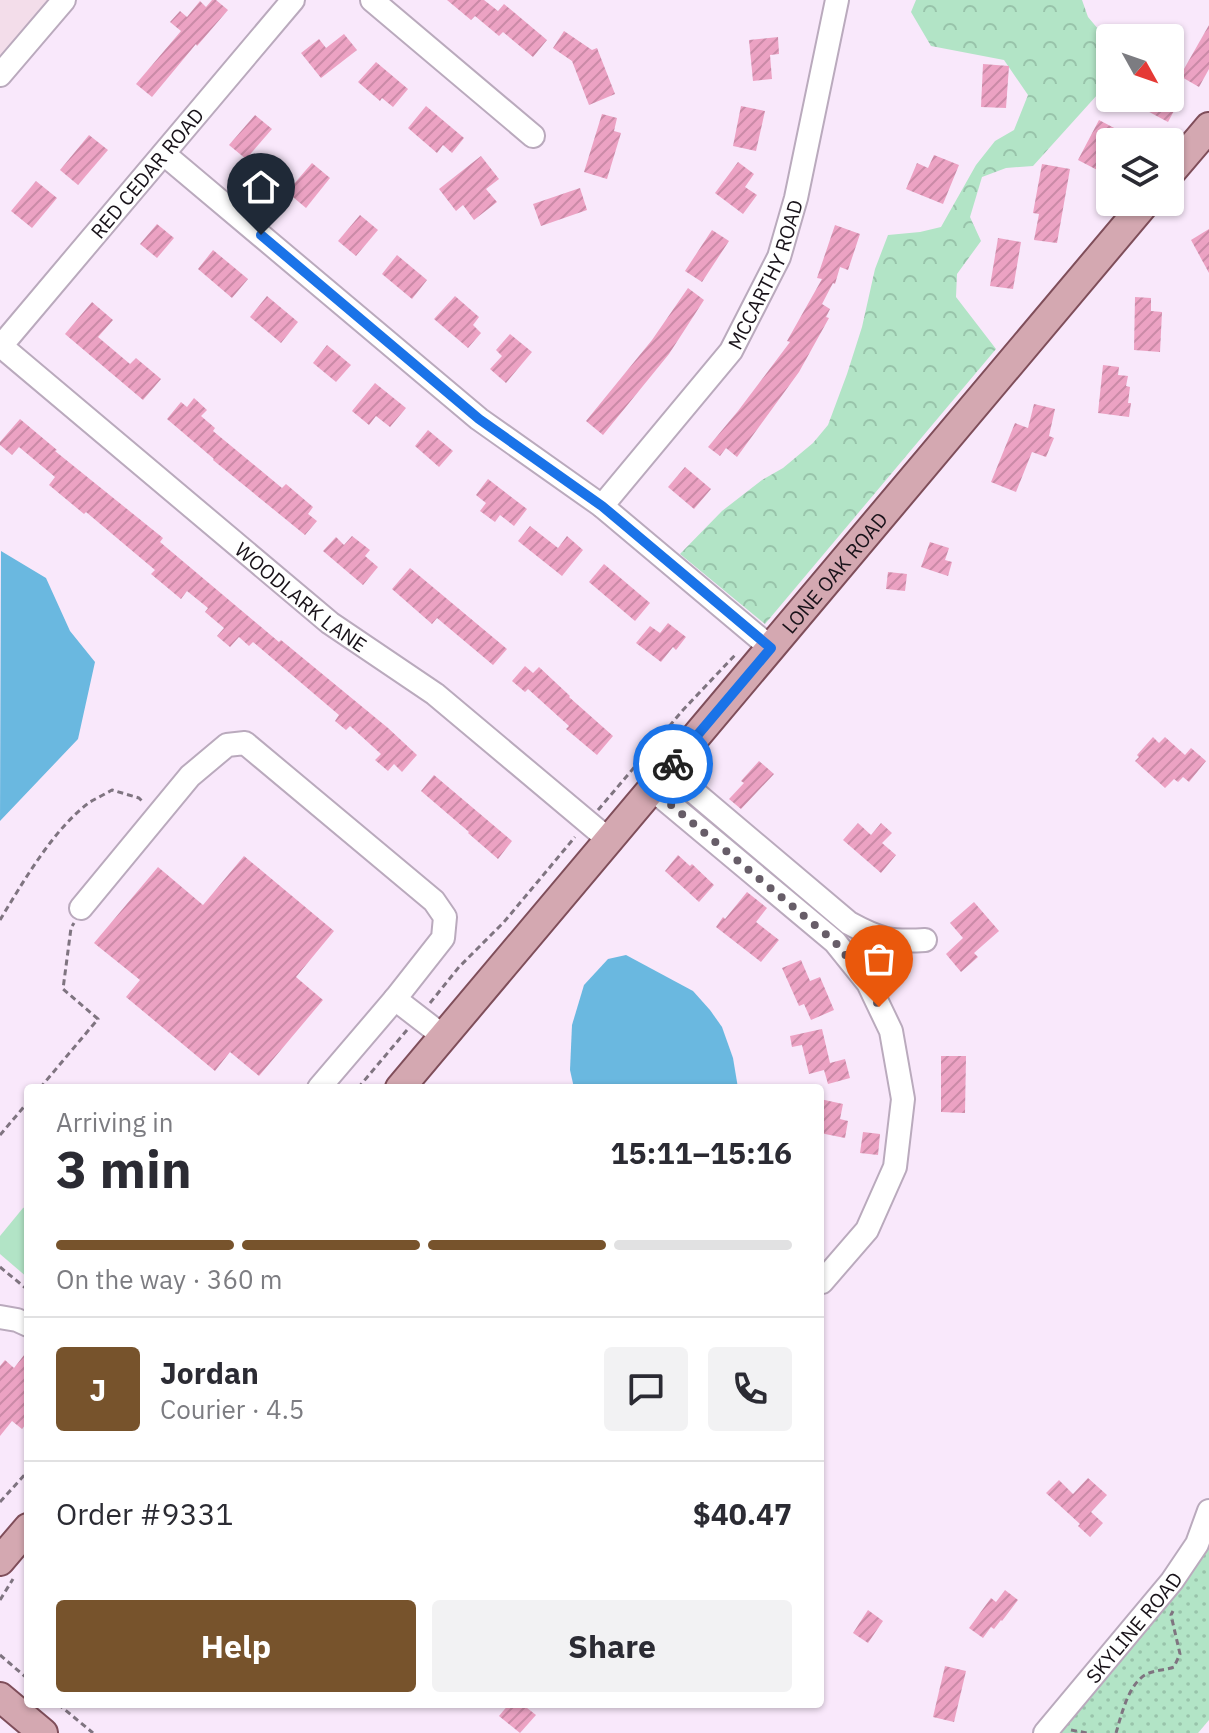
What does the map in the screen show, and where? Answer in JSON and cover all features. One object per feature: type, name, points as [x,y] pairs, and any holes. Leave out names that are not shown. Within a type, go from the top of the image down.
[{"type":"main road","points":[[1184,156],[1209,127]]},
{"type":"main road","name":"LONE OAK ROAD","points":[[403,1084],[1134,216]]},
{"type":"main road","points":[[10,1566],[24,1536]]},
{"type":"main road","points":[[0,1697],[43,1733]]},
{"type":"street","points":[[0,75],[64,0]]},
{"type":"street","name":"RED CEDAR ROAD","points":[[1,346],[293,0]]},
{"type":"street","points":[[372,0],[533,136]]},
{"type":"street","name":"MCCARTHY ROAD","points":[[602,506],[731,351],[779,257],[796,198],[837,0]]},
{"type":"street","points":[[164,154],[479,419],[602,506],[771,648]]},
{"type":"street","name":"WOODLARK LANE","points":[[1,346],[330,623],[435,694],[609,840]]},
{"type":"street","points":[[81,908],[190,776],[227,745],[245,743],[434,901],[445,917],[443,938],[322,1084]]},
{"type":"street","points":[[660,780],[849,923],[872,936],[895,942],[925,940]]},
{"type":"street","points":[[660,780],[835,942],[868,983],[891,1031],[903,1099],[895,1167],[867,1230],[824,1280]]},
{"type":"street","points":[[395,999],[443,1036]]},
{"type":"street","points":[[0,1317],[24,1323]]},
{"type":"street","name":"SKYLINE ROAD","points":[[1045,1733],[1172,1581],[1197,1544],[1209,1511]]},
{"type":"path","points":[[0,920],[58,834],[89,803],[112,790],[139,798],[156,816]]},
{"type":"path","points":[[43,1084],[98,1019],[63,989],[71,928],[81,908]]},
{"type":"path","points":[[0,1135],[24,1107]]},
{"type":"path","points":[[0,1267],[24,1287]]},
{"type":"path","points":[[0,1502],[24,1475]]},
{"type":"path","points":[[0,1600],[10,1566]]},
{"type":"path","points":[[1116,1733],[1139,1678],[1153,1671],[1174,1667],[1180,1654],[1171,1615],[1176,1606]]},
{"type":"path","points":[[0,1655],[24,1676]]},
{"type":"path","points":[[63,1708],[93,1733]]},
{"type":"shaded area","points":[[0,0],[52,0],[0,60]]},
{"type":"green space","points":[[916,0],[1082,0],[1088,17],[1096,26],[1096,96],[1033,166],[1006,168],[982,177],[970,217],[981,241],[957,274],[956,297],[996,349],[765,624],[680,554],[722,511],[783,468],[813,443],[828,425],[862,327],[875,269],[888,235],[941,227],[976,165],[995,141],[1014,130],[1028,95],[1004,60],[931,46],[911,12]]},
{"type":"green space","points":[[23,1208],[24,1275],[0,1254],[0,1236]]},
{"type":"green space","points":[[1209,1541],[1209,1720],[1198,1733],[1057,1733]]},
{"type":"water","points":[[1,551],[46,578],[70,631],[95,662],[78,739],[0,821]]},
{"type":"water","points":[[626,955],[693,991],[722,1027],[733,1058],[737,1084],[573,1084],[570,1070],[572,1025],[584,985],[608,959]]},
{"type":"building","points":[[212,0],[228,10],[152,97],[136,84],[181,31],[170,22],[180,11],[187,17],[200,1],[206,7]]},
{"type":"building","points":[[447,0],[484,0],[498,11],[504,4],[547,40],[533,57],[503,32],[499,36],[475,16],[471,20]]},
{"type":"building","points":[[1209,25],[1209,69],[1199,87],[1184,78],[1184,69]]},
{"type":"building","points":[[564,31],[592,50],[597,48],[615,94],[589,105],[572,61],[553,48]]},
{"type":"building","points":[[344,34],[357,50],[321,78],[301,53],[319,39],[326,48]]},
{"type":"building","points":[[778,37],[779,54],[770,55],[772,79],[753,81],[749,40]]},
{"type":"building","points":[[376,62],[408,89],[393,107],[382,98],[380,101],[358,82]]},
{"type":"building","points":[[983,64],[1009,66],[1006,108],[981,107]]},
{"type":"building","points":[[426,106],[464,138],[452,153],[443,145],[437,153],[408,128]]},
{"type":"building","points":[[741,106],[765,111],[756,151],[733,146]]},
{"type":"building","points":[[1149,112],[1173,112],[1168,122]]},
{"type":"building","points":[[602,114],[617,118],[614,131],[621,133],[607,179],[584,172]]},
{"type":"building","points":[[255,115],[272,129],[246,159],[229,145]]},
{"type":"building","points":[[1099,120],[1114,128],[1096,128],[1096,169],[1078,160]]},
{"type":"building","points":[[89,135],[108,150],[78,185],[60,170]]},
{"type":"building","points":[[934,155],[959,165],[943,204],[906,189],[917,163],[928,168]]},
{"type":"building","points":[[481,156],[499,179],[486,189],[497,202],[474,220],[463,205],[456,211],[439,189]]},
{"type":"building","points":[[738,162],[754,174],[745,187],[757,195],[743,214],[715,193]]},
{"type":"building","points":[[312,163],[330,178],[306,208],[287,192]]},
{"type":"building","points":[[1042,164],[1070,169],[1057,243],[1034,240],[1039,214],[1033,213]]},
{"type":"building","points":[[36,181],[57,198],[32,228],[11,211]]},
{"type":"building","points":[[580,188],[587,210],[541,226],[533,204]]},
{"type":"building","points":[[360,215],[378,230],[356,256],[338,241]]},
{"type":"building","points":[[157,224],[174,238],[157,258],[140,244]]},
{"type":"building","points":[[835,225],[860,234],[848,270],[840,267],[835,284],[822,304],[830,309],[826,317],[829,318],[799,372],[737,457],[726,448],[720,456],[708,447],[790,342],[787,341],[822,279],[817,278]]},
{"type":"building","points":[[1209,229],[1209,273],[1191,240]]},
{"type":"building","points":[[712,230],[729,241],[702,282],[685,271]]},
{"type":"building","points":[[998,238],[1021,242],[1013,289],[990,286]]},
{"type":"building","points":[[213,250],[248,279],[232,298],[198,269]]},
{"type":"building","points":[[397,255],[427,280],[412,299],[382,274]]},
{"type":"building","points":[[688,288],[704,300],[669,354],[603,435],[586,421],[652,340]]},
{"type":"building","points":[[267,296],[298,322],[281,343],[250,317]]},
{"type":"building","points":[[455,296],[479,317],[473,325],[481,333],[468,348],[434,319]]},
{"type":"building","points":[[1135,297],[1151,298],[1151,311],[1162,312],[1160,352],[1134,350]]},
{"type":"building","points":[[92,302],[113,320],[98,337],[130,364],[136,358],[161,379],[143,400],[65,334]]},
{"type":"building","points":[[510,334],[532,352],[506,383],[490,369],[502,356],[496,350]]},
{"type":"building","points":[[327,345],[351,365],[336,382],[313,363]]},
{"type":"building","points":[[1103,365],[1119,367],[1118,375],[1128,376],[1129,417],[1098,413]]},
{"type":"building","points":[[375,383],[406,408],[390,427],[376,416],[369,425],[352,411]]},
{"type":"building","points":[[194,398],[207,410],[201,416],[215,428],[213,431],[282,488],[286,484],[313,507],[308,514],[317,521],[305,535],[167,419],[181,402],[187,407]]},
{"type":"building","points":[[1034,404],[1055,409],[1049,436],[1054,438],[1046,457],[1032,452],[1016,492],[991,482],[1015,423],[1028,428]]},
{"type":"building","points":[[20,419],[163,538],[160,542],[279,642],[281,640],[388,728],[417,755],[402,772],[394,764],[388,771],[375,760],[381,754],[350,726],[346,730],[335,721],[339,715],[253,642],[249,646],[239,637],[230,647],[217,636],[224,628],[205,612],[208,608],[187,591],[181,599],[151,574],[155,570],[49,485],[55,477],[19,447],[12,455],[0,445]]},
{"type":"building","points":[[428,430],[453,451],[439,467],[415,446]]},
{"type":"building","points":[[685,467],[711,489],[694,509],[668,487]]},
{"type":"building","points":[[488,479],[527,509],[514,526],[500,515],[495,522],[480,511],[486,503],[476,495]]},
{"type":"building","points":[[530,526],[558,548],[567,536],[583,550],[562,576],[518,541]]},
{"type":"building","points":[[352,536],[370,550],[365,556],[378,567],[363,585],[323,551],[336,537],[344,545]]},
{"type":"building","points":[[930,542],[949,548],[945,560],[952,562],[948,576],[921,567]]},
{"type":"building","points":[[604,564],[650,603],[635,621],[589,582]]},
{"type":"building","points":[[410,568],[507,649],[493,665],[437,618],[432,624],[392,589]]},
{"type":"building","points":[[888,572],[907,574],[905,591],[886,589]]},
{"type":"building","points":[[668,623],[686,637],[661,662],[636,643],[650,626],[660,633]]},
{"type":"building","points":[[525,666],[533,673],[539,667],[613,736],[597,755],[566,729],[569,726],[528,689],[525,692],[512,681]]},
{"type":"building","points":[[1153,737],[1159,743],[1165,737],[1185,755],[1191,748],[1206,761],[1189,782],[1183,777],[1178,782],[1174,779],[1165,788],[1135,761]]},
{"type":"building","points":[[759,761],[774,774],[741,809],[729,799]]},
{"type":"building","points":[[434,775],[512,841],[498,859],[421,791]]},
{"type":"building","points":[[858,823],[871,835],[881,823],[892,833],[882,843],[896,855],[881,873],[843,840]]},
{"type":"building","points":[[678,855],[714,885],[699,902],[665,871]]},
{"type":"building","points":[[244,856],[334,931],[296,977],[323,1000],[259,1076],[230,1052],[215,1071],[126,997],[140,980],[94,943],[158,867],[203,905]]},
{"type":"building","points":[[747,892],[767,908],[756,922],[779,940],[761,962],[716,927]]},
{"type":"building","points":[[974,902],[999,931],[974,953],[978,957],[961,972],[946,954],[963,938],[950,923]]},
{"type":"building","points":[[801,960],[810,981],[820,977],[834,1010],[811,1020],[804,1004],[799,1006],[782,968]]},
{"type":"building","points":[[822,1029],[830,1063],[845,1059],[850,1078],[828,1084],[824,1070],[809,1074],[802,1045],[792,1047],[790,1036]]},
{"type":"building","points":[[941,1056],[966,1056],[965,1113],[941,1112]]},
{"type":"building","points":[[824,1100],[843,1104],[840,1119],[848,1121],[845,1138],[824,1134]]},
{"type":"building","points":[[863,1132],[880,1134],[878,1155],[860,1153]]},
{"type":"building","points":[[24,1355],[24,1426],[22,1429],[12,1421],[0,1436],[0,1366],[5,1360],[14,1368]]},
{"type":"building","points":[[1088,1478],[1107,1495],[1091,1512],[1103,1523],[1090,1537],[1046,1493],[1059,1480],[1073,1494]]},
{"type":"building","points":[[1005,1590],[1018,1600],[1002,1621],[994,1629],[991,1627],[983,1638],[969,1628],[991,1598],[996,1602]]},
{"type":"building","points":[[868,1610],[883,1621],[868,1643],[853,1633]]},
{"type":"building","points":[[945,1666],[966,1671],[954,1722],[933,1717]]},
{"type":"building","points":[[506,1708],[527,1708],[536,1715],[520,1733],[499,1716]]},
{"type":"way so far","points":[[673,764],[652,789],[835,942],[868,983],[879,1007]]},
{"type":"route","points":[[261,235],[479,419],[602,506],[771,648],[673,764]]}]
